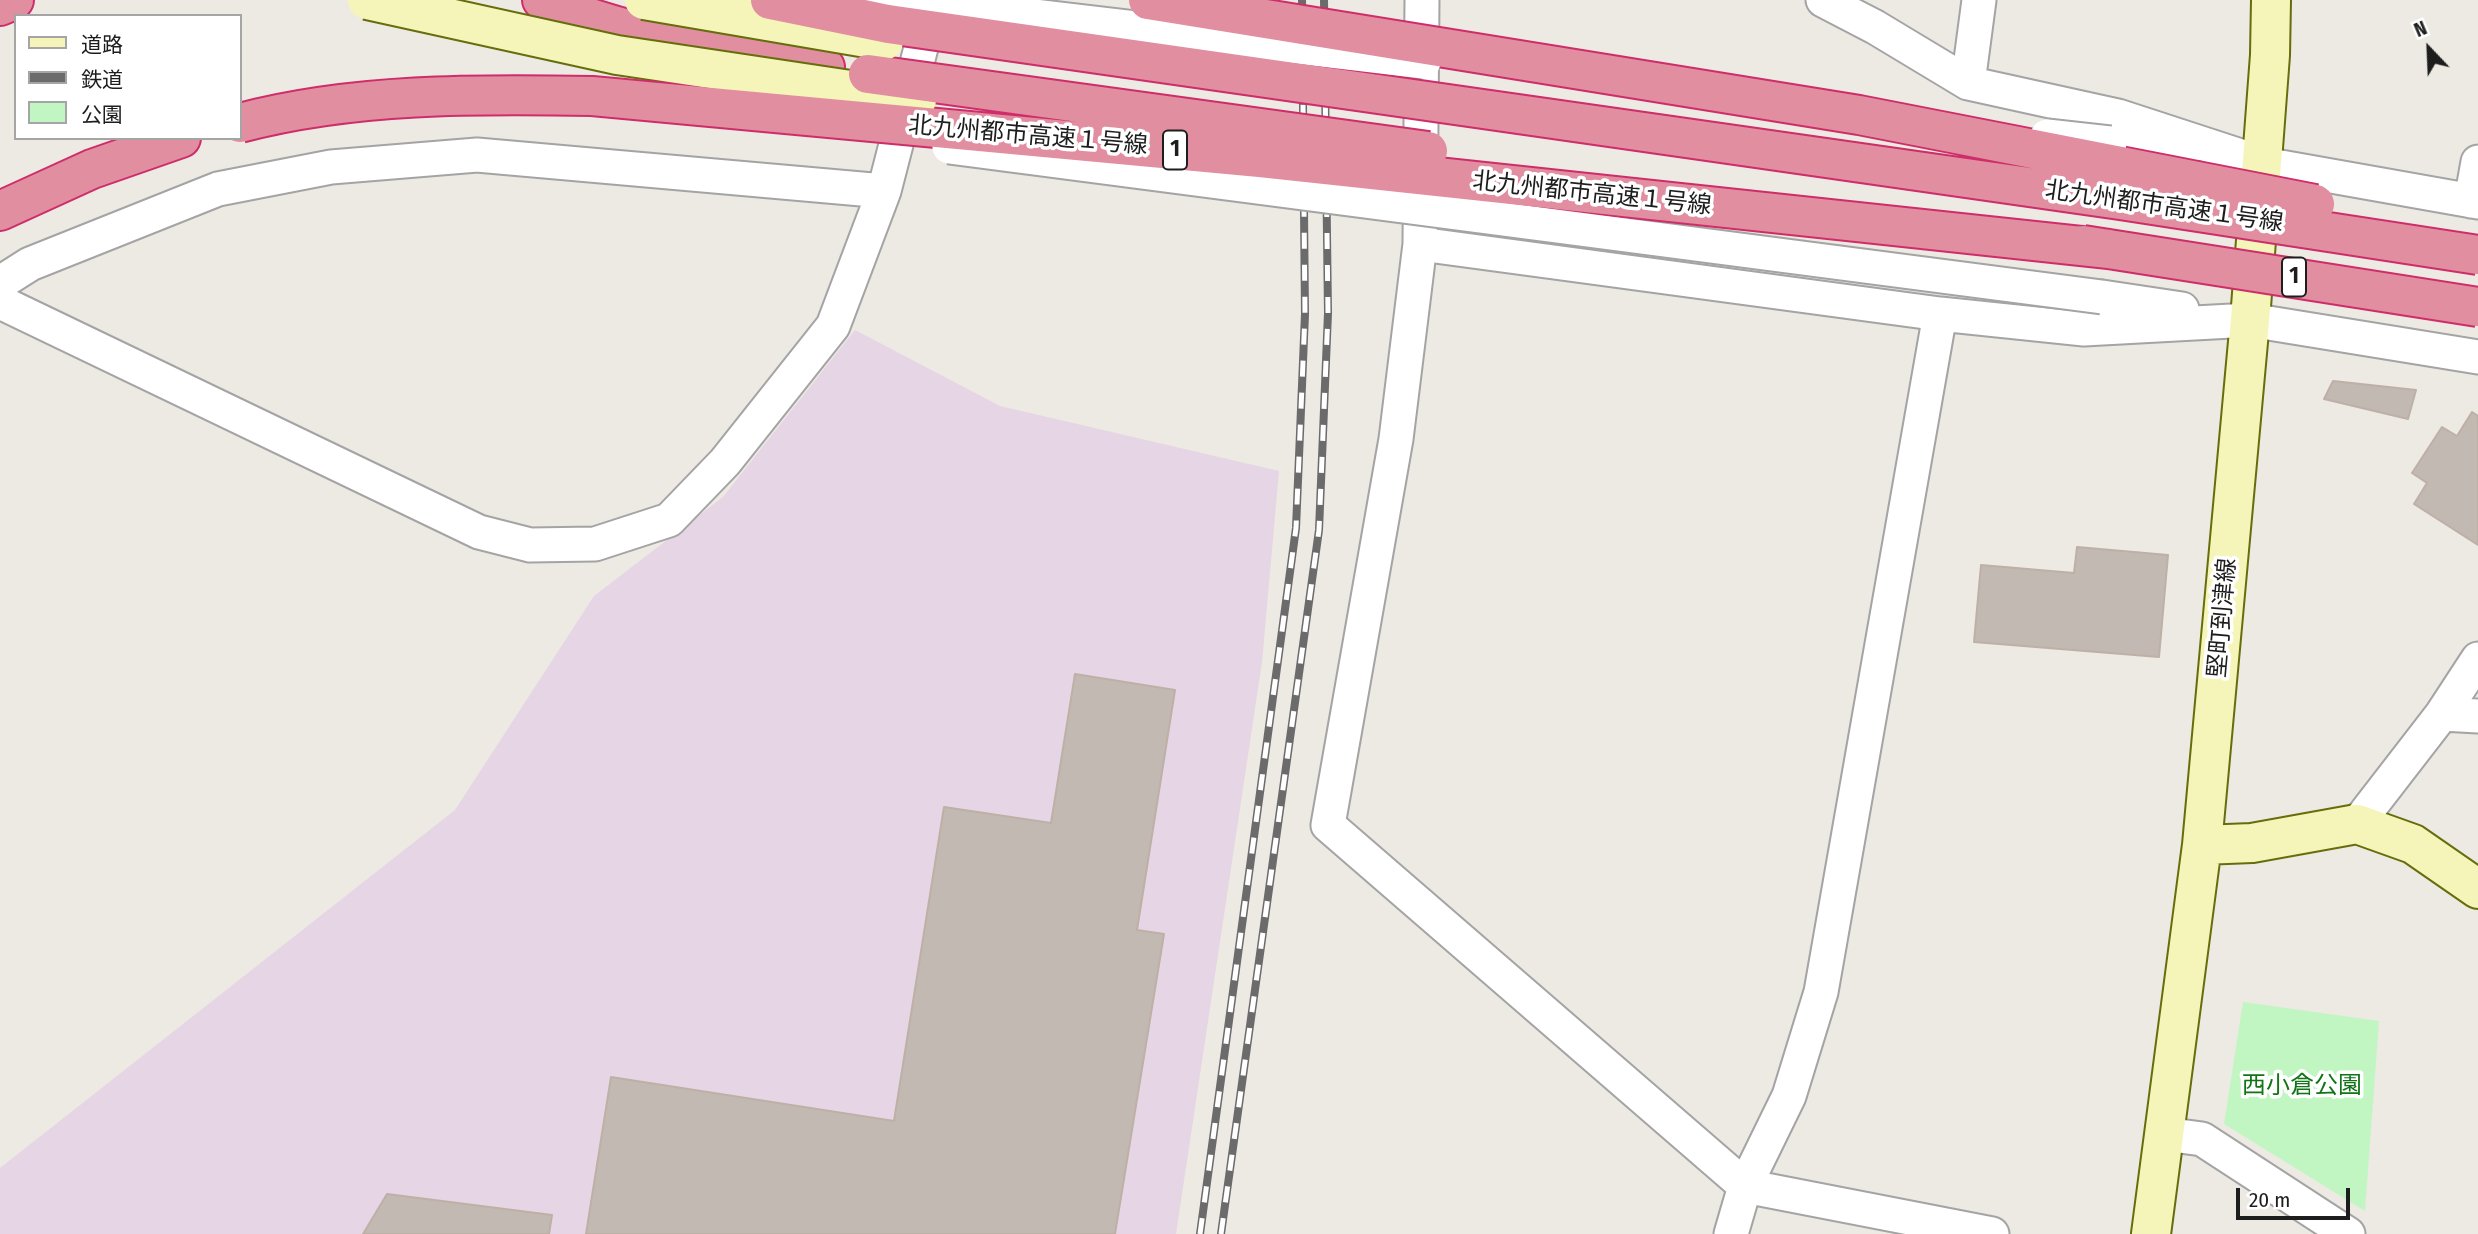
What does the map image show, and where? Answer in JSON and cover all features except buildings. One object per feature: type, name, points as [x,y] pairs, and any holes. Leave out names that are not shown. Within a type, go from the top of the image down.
[{"type":"highway","points":[[0,6],[14,0]]},
{"type":"highway","name":"北九州都市高速１号線","points":[[542,0],[559,8],[629,29],[740,54],[2109,249],[2478,307]]},
{"type":"highway","name":"北九州都市高速１号線","points":[[770,0],[888,24],[2093,196],[2478,255]]},
{"type":"highway","name":"北九州都市高速１号線","points":[[1148,0],[1859,115],[2476,220]]},
{"type":"highway","name":"北九州都市高速１号線","points":[[242,123],[331,106],[417,97],[504,94],[592,96],[1260,158],[2109,249]]},
{"type":"highway","points":[[0,211],[92,169],[175,140]]},
{"type":"street","points":[[367,0],[617,55],[874,94],[2116,265],[2478,322]]},
{"type":"street","points":[[645,0],[887,42],[2178,195],[2476,220]]},
{"type":"street","points":[[645,0],[958,7],[2262,163]]},
{"type":"street","points":[[0,302],[479,532],[530,545],[595,544],[669,520],[725,462],[833,326],[884,191],[934,0]]},
{"type":"street","points":[[1422,0],[1420,244],[1396,439],[1328,825],[1745,1186],[1992,1234]]},
{"type":"street","points":[[1823,0],[1875,27],[1968,83],[2118,116],[2262,163],[2476,220]]},
{"type":"street","points":[[1968,83],[1979,0]]},
{"type":"street","name":"堅町到津線","points":[[2151,1234],[2202,845],[2250,320],[2271,0]]},
{"type":"street","points":[[617,55],[923,144],[2102,297],[2478,357]]},
{"type":"street","points":[[0,283],[30,264],[218,188],[331,167],[477,155],[884,191]]},
{"type":"street","points":[[2476,220],[2478,162]]},
{"type":"street","points":[[1420,244],[1940,314],[2084,329],[2250,320]]},
{"type":"street","points":[[1731,1234],[1745,1186],[1789,1096],[1821,992],[1940,314]]},
{"type":"street","points":[[2357,824],[2442,714],[2478,659]]},
{"type":"street","points":[[2442,714],[2478,716]]},
{"type":"street","points":[[2202,845],[2252,843],[2357,824],[2413,844],[2478,889]]},
{"type":"street","points":[[2165,1134],[2202,1139],[2348,1234]]},
{"type":"shaded area","points":[[855,330],[1000,406],[1279,471],[1262,662],[1176,1234],[0,1234],[0,1168],[455,810],[594,596],[723,497]]},
{"type":"green space","name":"西小倉公園","points":[[2243,1002],[2379,1021],[2365,1211],[2224,1124]]},
{"type":"railway","points":[[1200,1234],[1296,528],[1305,314],[1302,0]]},
{"type":"railway","points":[[1221,1234],[1319,530],[1328,313],[1324,0]]}]
